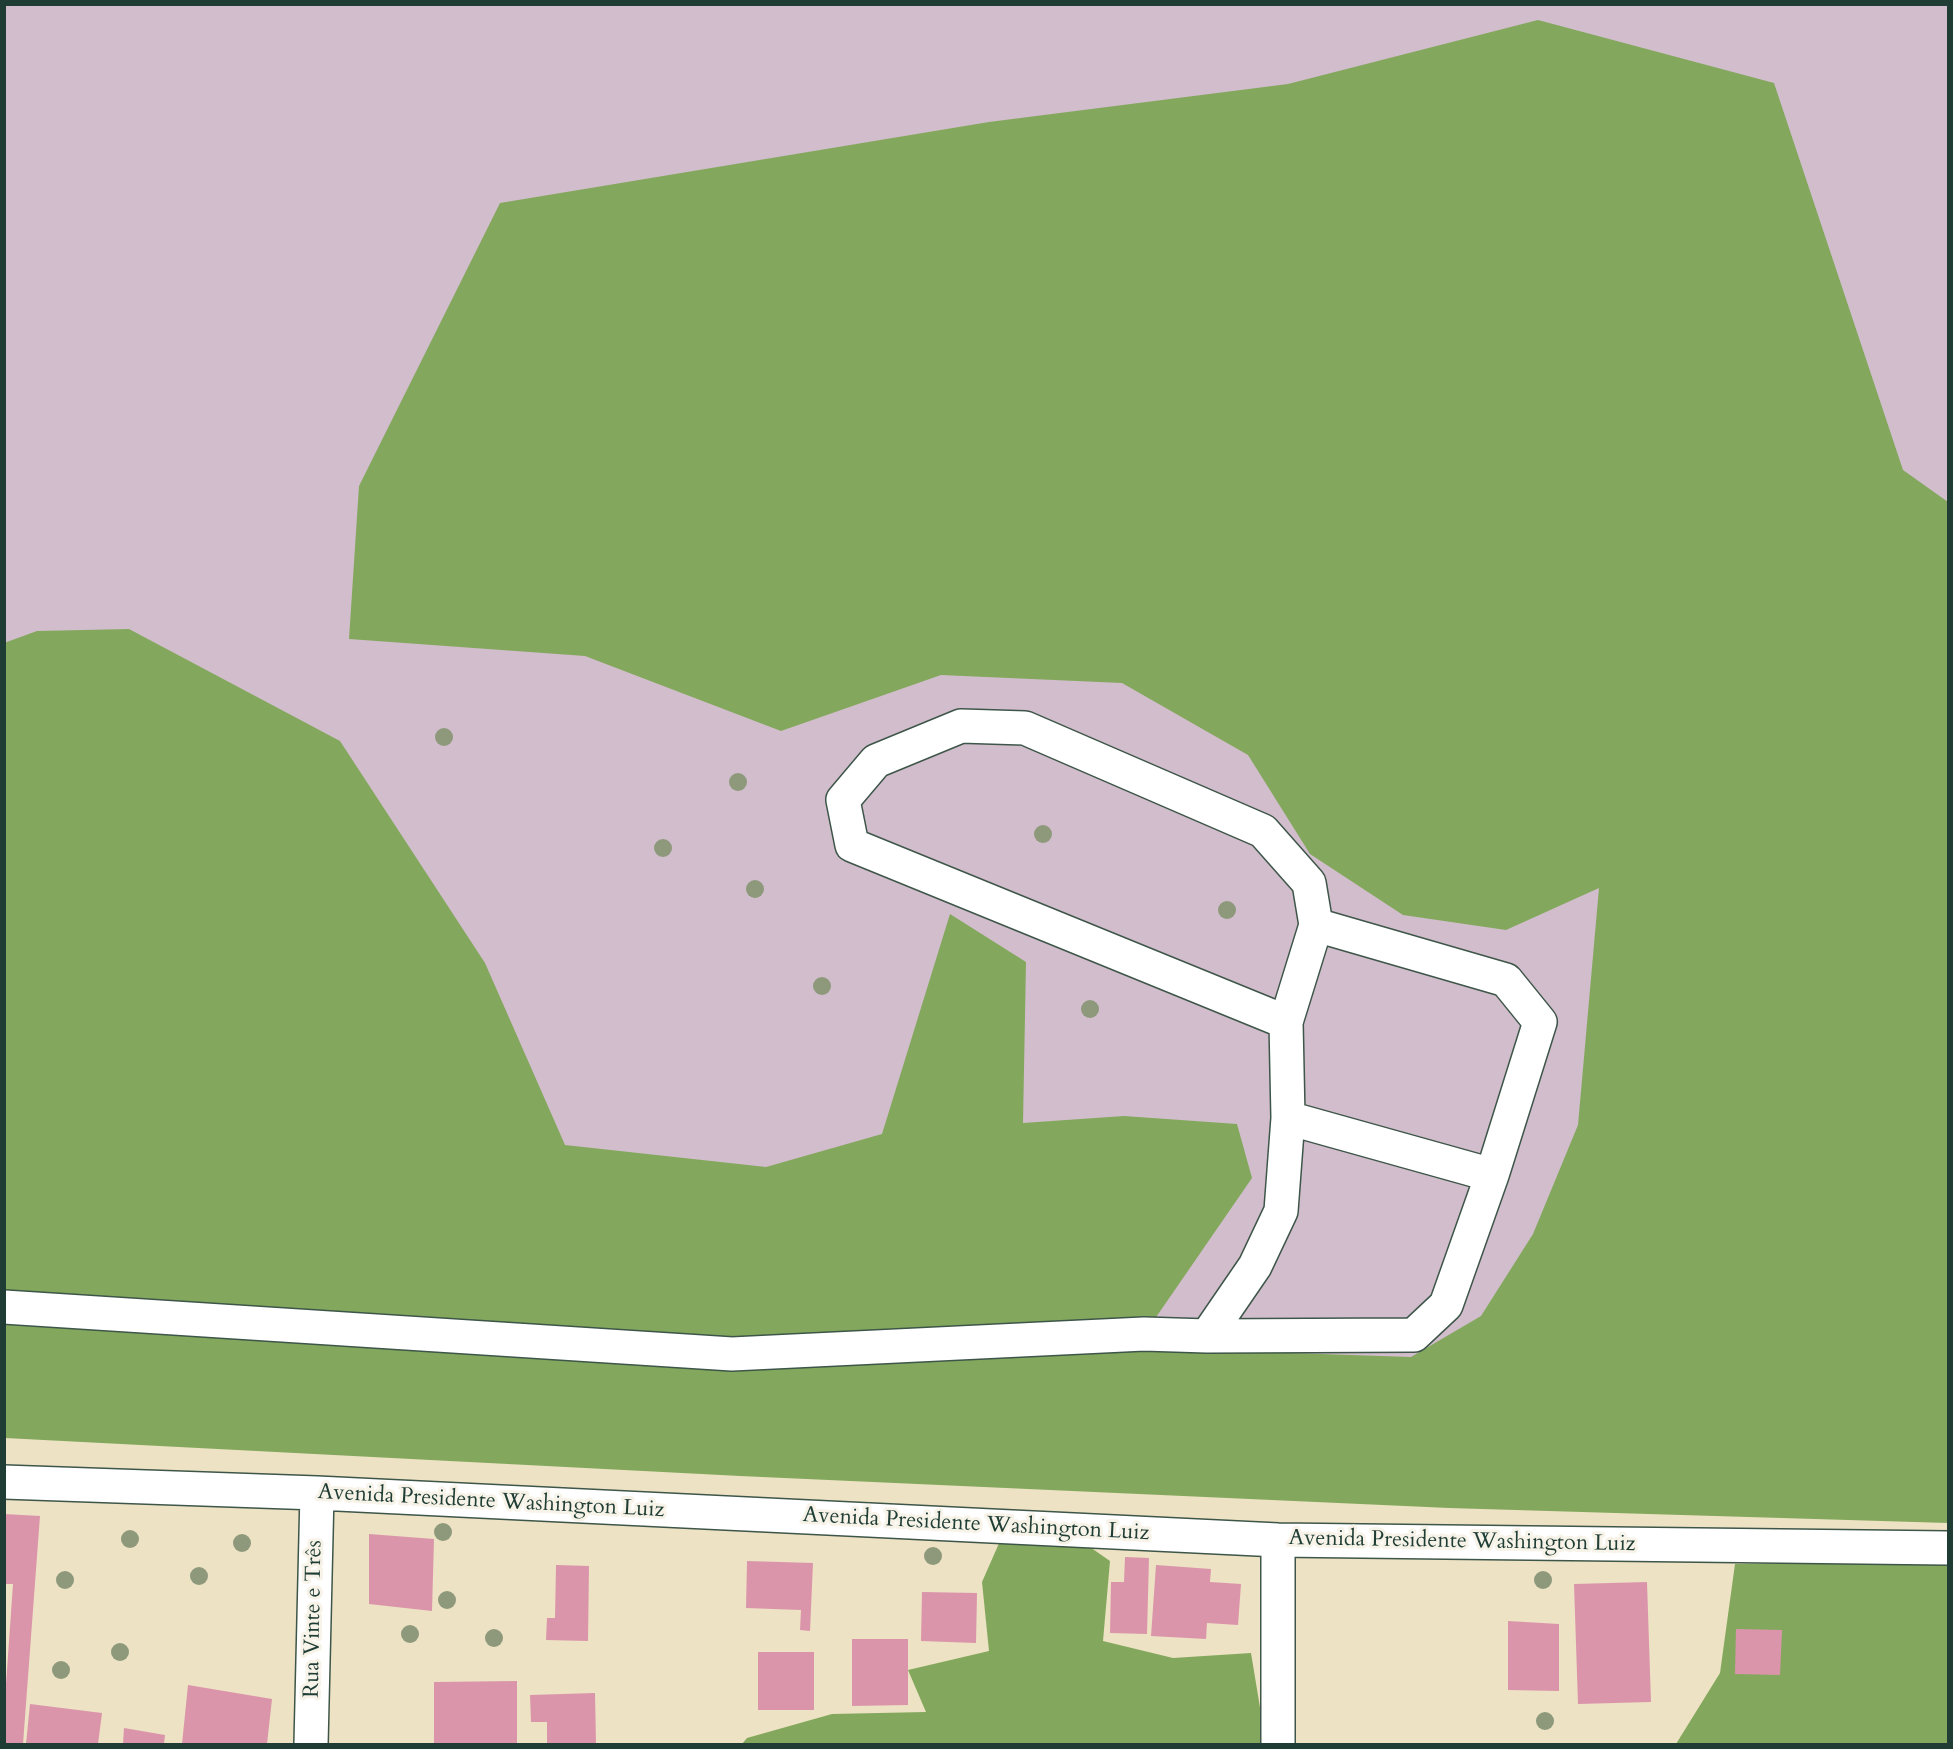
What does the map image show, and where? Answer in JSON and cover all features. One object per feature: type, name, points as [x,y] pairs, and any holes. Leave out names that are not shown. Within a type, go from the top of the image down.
[{"type":"street","points":[[1207,1336],[1255,1266],[1281,1211],[1288,1118],[1286,1022],[1316,925],[1309,883],[1263,831],[1025,728],[961,726],[876,761],[843,800],[852,845],[1286,1022]]},
{"type":"street","points":[[4,1307],[732,1354],[1144,1334],[1414,1335],[1446,1305],[1492,1175],[1539,1022],[1506,980],[1316,925]]},
{"type":"street","points":[[1288,1118],[1492,1175]]},
{"type":"street","name":"Avenida Presidente Washington Luiz","points":[[4,1482],[317,1493],[1278,1540],[1948,1548]]},
{"type":"street","name":"Rua Vinte e Três","points":[[311,1744],[317,1493]]},
{"type":"street","points":[[1278,1540],[1278,1744]]},
{"type":"shaded area","points":[[5,5],[1948,5],[1948,1354],[5,1425]]},
{"type":"green space","points":[[1538,20],[1774,83],[1903,470],[1948,502],[1948,1523],[1449,1508],[740,1476],[5,1438],[4,643],[37,631],[129,629],[340,741],[485,963],[565,1145],[766,1167],[882,1134],[950,914],[1026,962],[1023,1123],[1124,1116],[1237,1124],[1252,1178],[1141,1339],[1261,1352],[1411,1357],[1481,1316],[1533,1234],[1578,1125],[1599,888],[1506,930],[1403,915],[1310,854],[1248,755],[1122,683],[941,675],[781,731],[585,656],[349,639],[359,486],[500,203],[989,122],[1288,84]]},
{"type":"green space","points":[[1000,1541],[1087,1545],[1110,1561],[1103,1641],[1173,1658],[1251,1653],[1266,1744],[742,1744],[747,1738],[832,1714],[926,1712],[908,1670],[989,1651],[982,1582]]},
{"type":"green space","points":[[1948,1561],[1948,1744],[1676,1744],[1720,1673],[1735,1564]]},
{"type":"building","points":[[4,1514],[40,1516],[23,1744],[4,1744],[13,1584],[4,1584]]},
{"type":"building","points":[[369,1534],[434,1539],[432,1611],[369,1604]]},
{"type":"building","points":[[1125,1557],[1149,1558],[1147,1634],[1110,1633],[1111,1582],[1124,1582]]},
{"type":"building","points":[[747,1561],[813,1563],[810,1631],[800,1630],[801,1610],[746,1608]]},
{"type":"building","points":[[556,1565],[589,1566],[588,1641],[546,1640],[547,1618],[555,1618]]},
{"type":"building","points":[[1156,1565],[1211,1569],[1210,1582],[1241,1584],[1238,1625],[1207,1623],[1206,1639],[1151,1636]]},
{"type":"building","points":[[1647,1582],[1651,1702],[1578,1704],[1574,1584]]},
{"type":"building","points":[[922,1592],[977,1593],[976,1643],[921,1641]]},
{"type":"building","points":[[1508,1621],[1559,1624],[1559,1691],[1508,1690]]},
{"type":"building","points":[[1736,1629],[1782,1630],[1780,1675],[1735,1674]]},
{"type":"building","points":[[852,1639],[908,1639],[908,1705],[852,1706]]},
{"type":"building","points":[[758,1652],[814,1652],[814,1710],[758,1710]]},
{"type":"building","points":[[517,1681],[517,1744],[434,1744],[434,1682]]},
{"type":"building","points":[[188,1685],[272,1699],[267,1744],[182,1744]]},
{"type":"building","points":[[595,1693],[596,1744],[547,1744],[547,1722],[531,1722],[530,1695]]},
{"type":"building","points":[[30,1704],[102,1713],[98,1744],[26,1744]]},
{"type":"building","points":[[124,1728],[165,1735],[164,1744],[123,1744]]}]
